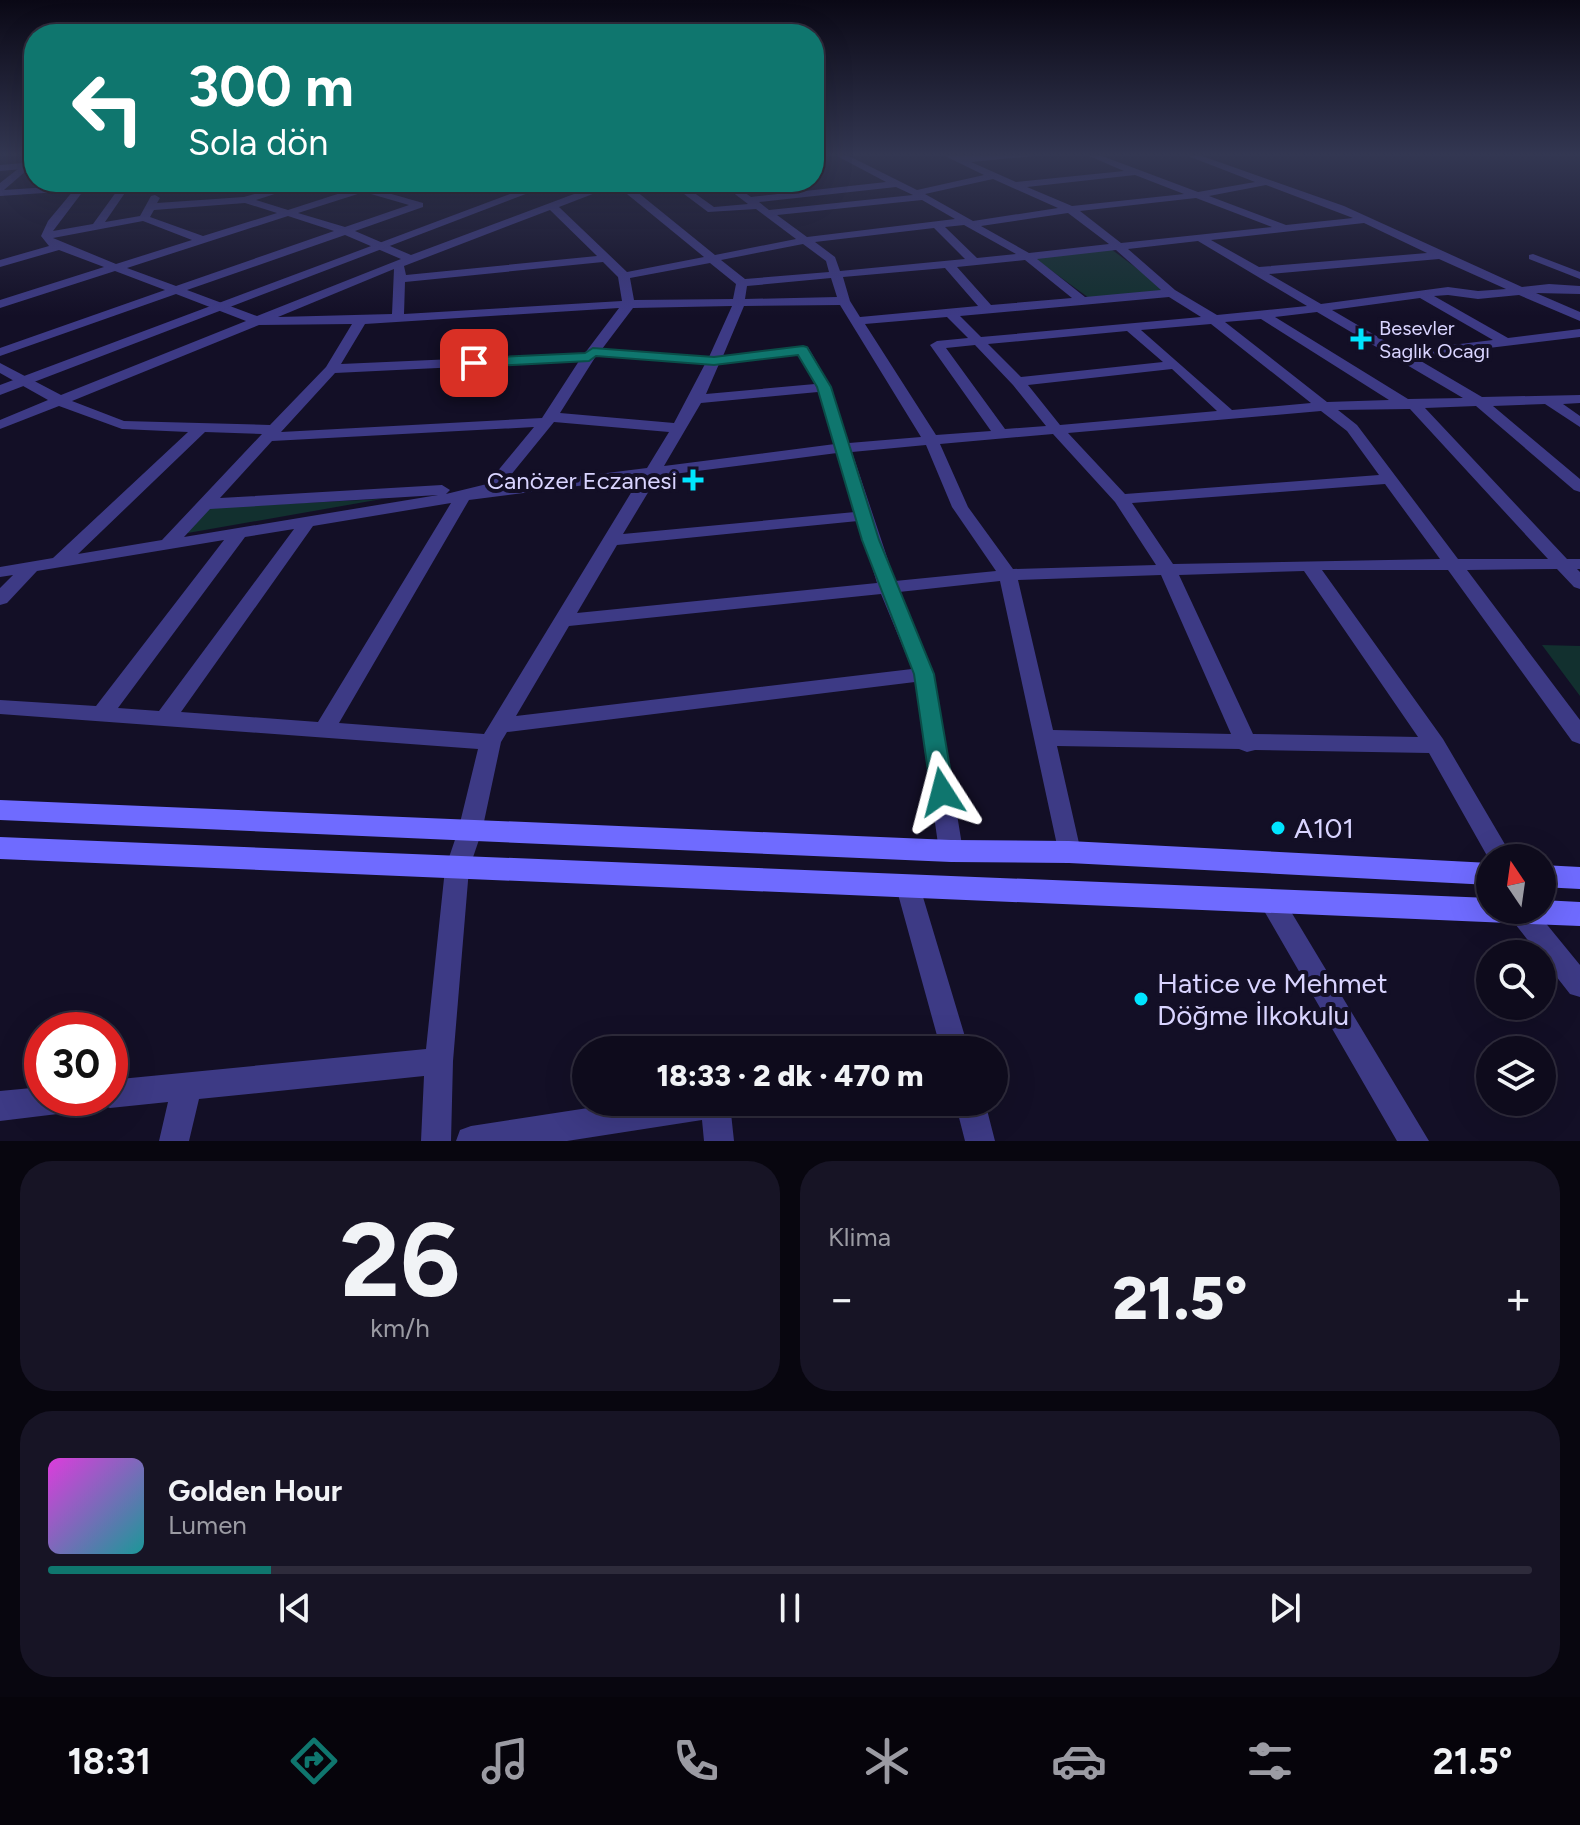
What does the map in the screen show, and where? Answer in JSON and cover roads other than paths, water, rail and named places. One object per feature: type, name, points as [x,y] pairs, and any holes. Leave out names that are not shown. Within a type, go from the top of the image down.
[{"type":"main road","points":[[0,810],[951,851],[1069,852],[1476,873]]},
{"type":"main road","points":[[0,848],[1476,910]]},
{"type":"main road","points":[[1556,877],[1580,878]]},
{"type":"main road","points":[[1556,913],[1580,914]]},
{"type":"street","points":[[46,236],[64,209]]},
{"type":"street","points":[[97,226],[109,209]]},
{"type":"street","points":[[144,218],[148,209]]},
{"type":"street","points":[[284,209],[378,245],[407,262]]},
{"type":"street","points":[[0,304],[297,209]]},
{"type":"street","points":[[0,352],[407,209]]},
{"type":"street","points":[[378,245],[468,209]]},
{"type":"street","points":[[0,390],[21,378],[477,209]]},
{"type":"street","points":[[0,425],[540,209]]},
{"type":"street","points":[[323,732],[463,496],[493,487],[547,419],[629,304],[624,276],[555,209]]},
{"type":"street","points":[[650,209],[742,283],[838,276],[1366,220]]},
{"type":"street","points":[[766,209],[831,259],[844,301],[931,440],[960,507],[1008,575],[1069,852]]},
{"type":"street","points":[[946,209],[1027,256],[1083,301]]},
{"type":"street","points":[[624,276],[808,240],[1068,209]]},
{"type":"street","points":[[1070,209],[1171,293],[1212,318],[1352,428],[1580,736]]},
{"type":"street","points":[[1237,209],[1286,228]]},
{"type":"street","points":[[1338,209],[1580,317]]},
{"type":"street","points":[[46,236],[144,218],[203,240]]},
{"type":"street","points":[[937,225],[974,262]]},
{"type":"street","points":[[46,236],[50,243],[59,247],[258,321],[361,320],[629,304],[844,301]]},
{"type":"street","points":[[1200,238],[1254,271],[1325,308],[1480,402],[1580,487]]},
{"type":"street","points":[[0,264],[59,247]]},
{"type":"street","points":[[1254,271],[1440,255]]},
{"type":"street","points":[[1533,257],[1580,276]]},
{"type":"street","points":[[401,279],[607,258]]},
{"type":"street","points":[[398,317],[401,279],[407,262]]},
{"type":"street","points":[[948,264],[988,310]]},
{"type":"street","points":[[436,1141],[439,1061],[457,869],[497,733],[608,541],[696,399],[741,302],[742,283]]},
{"type":"street","points":[[1001,434],[937,345],[1263,315],[1448,291],[1478,295],[1580,290]]},
{"type":"street","points":[[857,321],[1171,293]]},
{"type":"street","points":[[1421,294],[1506,342]]},
{"type":"street","points":[[950,313],[1018,382],[1056,429],[1121,499],[1168,570],[1247,744]]},
{"type":"street","points":[[1263,315],[1411,405],[1572,564],[1580,583]]},
{"type":"street","points":[[167,545],[331,369],[361,320]]},
{"type":"street","points":[[1128,326],[1228,414]]},
{"type":"street","points":[[1401,355],[1580,333]]},
{"type":"street","points":[[331,369],[591,355],[714,361],[803,350],[824,387],[862,516],[924,674],[951,851]]},
{"type":"street","points":[[1018,382],[1175,365]]},
{"type":"street","points":[[0,367],[62,402],[122,425],[270,433],[547,419],[679,428]]},
{"type":"street","points":[[0,382],[21,378]]},
{"type":"street","points":[[696,399],[824,387]]},
{"type":"street","points":[[0,572],[463,496],[843,448],[1326,406],[1580,399]]},
{"type":"street","points":[[1550,401],[1580,423]]},
{"type":"street","points":[[59,562],[200,429]]},
{"type":"street","points":[[1121,499],[1392,479]]},
{"type":"street","points":[[203,504],[493,487]]},
{"type":"street","points":[[608,541],[862,516]]},
{"type":"street","points":[[164,720],[306,524]]},
{"type":"street","points":[[102,714],[239,533]]},
{"type":"street","points":[[561,621],[1008,575],[1309,565],[1572,564]]},
{"type":"street","points":[[1309,565],[1435,745],[1493,844]]},
{"type":"street","points":[[0,599],[30,568]]},
{"type":"street","points":[[0,707],[323,732],[497,733],[924,674]]},
{"type":"street","points":[[1044,738],[1435,745]]},
{"type":"street","points":[[908,887],[951,1036]]},
{"type":"street","points":[[1272,902],[1414,1141]]},
{"type":"street","points":[[1531,924],[1580,985]]},
{"type":"street","points":[[128,1092],[439,1061]]},
{"type":"street","points":[[174,1141],[187,1086]]},
{"type":"street","points":[[0,1106],[24,1103]]},
{"type":"street","points":[[471,1141],[632,1116]]},
{"type":"street","points":[[716,1116],[719,1141]]},
{"type":"street","points":[[974,1116],[980,1141]]},
{"type":"place","name":"Besevler Saglık Ocagı","points":[[1361,339]]},
{"type":"place","name":"Canözer Eczanesi","points":[[693,480]]},
{"type":"place","name":"A101","points":[[1278,828]]},
{"type":"place","name":"Hatice ve Mehmet Döğme İlkokulu","points":[[1141,999]]}]
